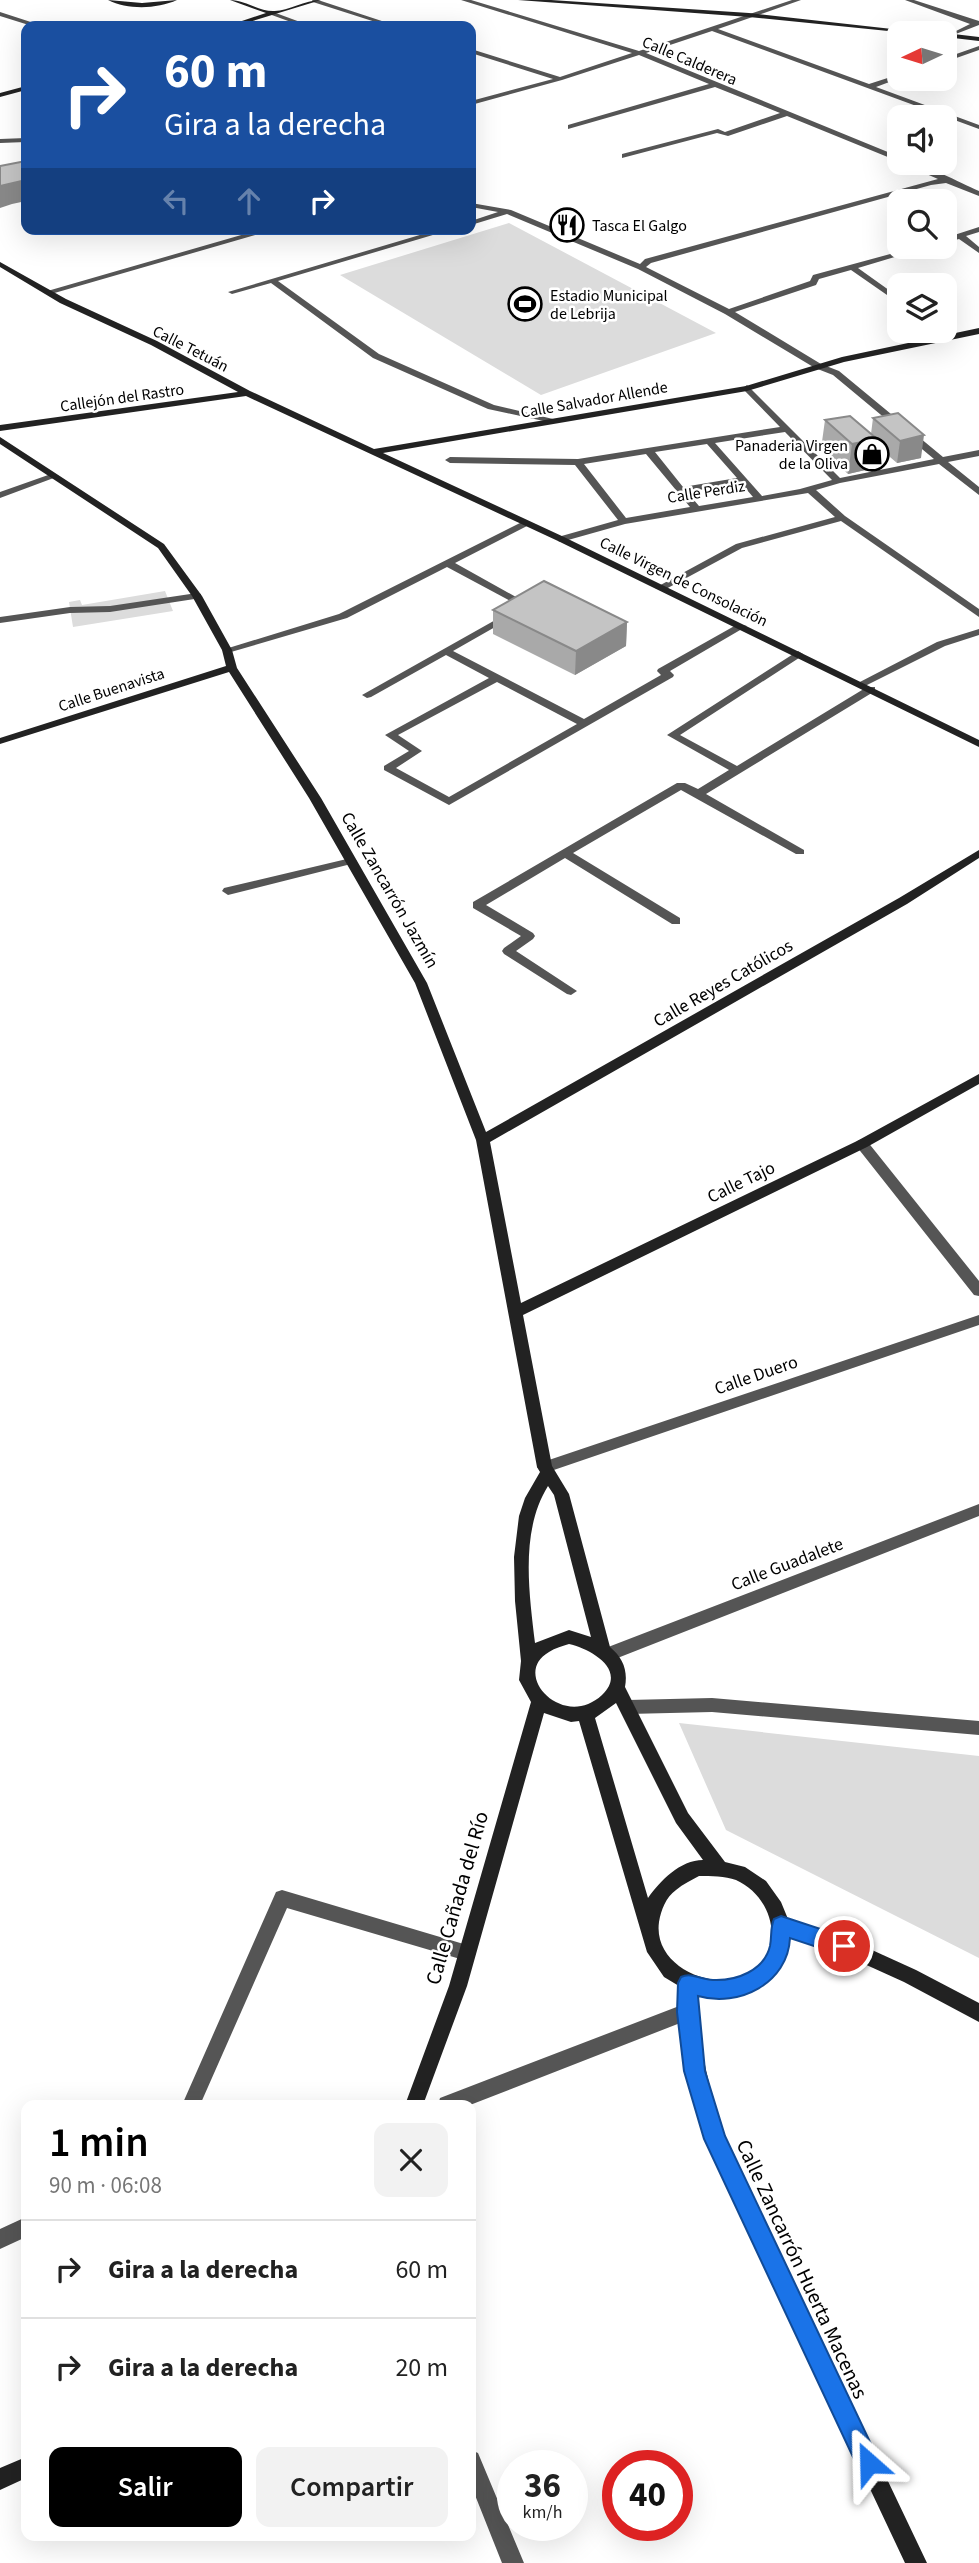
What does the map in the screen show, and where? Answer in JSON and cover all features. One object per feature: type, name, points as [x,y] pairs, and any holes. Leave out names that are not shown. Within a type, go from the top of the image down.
[{"type":"street","points":[[111,0],[136,7],[174,0]]},
{"type":"street","points":[[233,0],[294,21]]},
{"type":"street","points":[[246,21],[316,0],[379,21]]},
{"type":"street","name":"Calle Calderera","points":[[464,0],[640,53],[887,155]]},
{"type":"street","points":[[521,0],[749,15],[887,29]]},
{"type":"street","points":[[476,102],[560,79],[798,0]]},
{"type":"street","points":[[908,0],[977,23]]},
{"type":"street","points":[[0,14],[22,21]]},
{"type":"street","points":[[957,31],[977,23]]},
{"type":"street","points":[[710,28],[979,127]]},
{"type":"street","points":[[957,36],[979,39]]},
{"type":"street","points":[[957,56],[979,48]]},
{"type":"street","points":[[476,53],[560,79]]},
{"type":"street","points":[[871,86],[887,80]]},
{"type":"street","points":[[571,127],[713,85]]},
{"type":"street","points":[[0,95],[21,89]]},
{"type":"street","points":[[625,156],[718,131],[725,134],[785,114]]},
{"type":"street","points":[[0,141],[21,140]]},
{"type":"street","points":[[936,175],[979,194]]},
{"type":"street","points":[[641,267],[648,261],[949,180]]},
{"type":"street","points":[[476,206],[508,212],[641,267],[728,312],[818,366],[836,373],[979,492]]},
{"type":"street","points":[[476,222],[508,212]]},
{"type":"street","points":[[957,237],[979,229]]},
{"type":"street","points":[[48,292],[239,235]]},
{"type":"street","points":[[232,292],[429,235]]},
{"type":"street","points":[[961,236],[979,251]]},
{"type":"street","points":[[728,312],[813,283],[816,277],[887,257]]},
{"type":"street","name":"Calle Tetuán","points":[[0,264],[48,292],[247,393],[372,452]]},
{"type":"street","points":[[852,267],[887,293]]},
{"type":"street","points":[[274,282],[376,356],[491,407],[550,421]]},
{"type":"street","name":"Calle Salvador Allende","points":[[957,333],[979,331]]},
{"type":"street","name":"Calle Salvador Allende","points":[[372,452],[747,388],[818,366],[909,343]]},
{"type":"street","points":[[747,388],[838,481]]},
{"type":"street","name":"Callejón del Rastro","points":[[0,428],[247,393]]},
{"type":"street","points":[[450,460],[578,463],[785,429]]},
{"type":"street","name":"Calle Zancarrón Jazmín","points":[[0,440],[161,546],[197,596],[228,650],[232,667],[315,798],[421,983],[483,1140],[546,1471],[561,1494],[606,1651]]},
{"type":"street","points":[[709,441],[760,499]]},
{"type":"street","points":[[649,451],[696,509]]},
{"type":"street","name":"Calle Virgen de Consolación","points":[[372,452],[742,626],[979,744]]},
{"type":"street","name":"Calle Perdiz","points":[[561,539],[624,521],[760,499],[979,453]]},
{"type":"street","points":[[578,463],[624,521]]},
{"type":"street","points":[[0,495],[54,476]]},
{"type":"street","points":[[681,490],[743,480]]},
{"type":"street","points":[[810,489],[842,518],[979,614]]},
{"type":"street","points":[[660,588],[739,547],[842,518]]},
{"type":"street","points":[[228,650],[343,616],[449,565],[524,524]]},
{"type":"street","points":[[367,695],[527,606],[449,565]]},
{"type":"street","points":[[0,620],[70,610],[110,609],[197,596]]},
{"type":"street","points":[[498,677],[390,734],[417,751],[388,768],[449,802],[669,675],[662,671],[742,626]]},
{"type":"street","points":[[698,794],[866,687],[941,644],[979,632]]},
{"type":"street","points":[[447,652],[585,724]]},
{"type":"street","points":[[737,769],[672,735],[798,654]]},
{"type":"street","name":"Calle Buenavista","points":[[0,741],[232,667]]},
{"type":"street","points":[[571,991],[508,951],[529,936],[477,905],[681,785],[800,852]]},
{"type":"street","points":[[565,853],[676,921]]},
{"type":"street","name":"Calle Reyes Católicos","points":[[483,1140],[903,901],[979,853]]},
{"type":"street","points":[[229,891],[351,861]]},
{"type":"street","name":"Calle Tajo","points":[[516,1312],[862,1144],[979,1078]]},
{"type":"street","points":[[862,1144],[979,1291]]},
{"type":"street","name":"Calle Duero","points":[[546,1471],[979,1320]]},
{"type":"street","points":[[546,1471],[533,1500],[524,1536],[523,1613],[529,1661],[526,1675],[529,1690],[539,1702],[552,1711],[569,1714],[585,1713],[599,1707],[610,1698],[616,1686]]},
{"type":"street","name":"Calle Guadalete","points":[[606,1651],[979,1510]]},
{"type":"street","points":[[529,1661],[538,1649],[552,1640],[569,1636],[587,1639],[606,1651],[615,1664],[616,1686],[682,1818],[719,1868]]},
{"type":"street","name":"Calle Cañada del Río","points":[[416,2100],[458,1986],[539,1702]]},
{"type":"street","points":[[628,1707],[712,1705],[979,1728]]},
{"type":"street","points":[[585,1713],[655,1951],[668,1970],[688,1983],[710,1990],[734,1989],[755,1981],[771,1966],[780,1947],[781,1925],[774,1905],[760,1887],[741,1874],[719,1868],[696,1868],[676,1875],[660,1890],[651,1908],[649,1929]]},
{"type":"street","points":[[193,2100],[282,1898],[467,1953]]},
{"type":"street","points":[[781,1925],[844,1946],[910,1976],[979,2013]]},
{"type":"street","name":"Calle Zancarrón Huerta Macenas","points":[[688,1983],[687,2012],[694,2071],[715,2139],[916,2563]]},
{"type":"street","points":[[460,2100],[687,2012]]},
{"type":"street","points":[[0,2239],[21,2229]]},
{"type":"street","points":[[0,2479],[21,2469]]},
{"type":"street","points":[[476,2472],[513,2563]]},
{"type":"shaded area","name":"Estadio Municipal de Lebrija","points":[[509,223],[716,333],[541,395],[340,275]]},
{"type":"shaded area","points":[[165,591],[173,611],[73,627],[69,602],[80,600],[82,605]]},
{"type":"shaded area","points":[[679,1723],[979,1756],[979,1958],[726,1830]]},
{"type":"building","points":[[21,162],[21,181],[0,186],[0,166]]},
{"type":"building","points":[[898,413],[924,435],[900,441],[873,418]]},
{"type":"building","points":[[850,416],[877,439],[852,444],[825,420]]},
{"type":"building","points":[[544,581],[627,622],[576,651],[493,610]]},
{"type":"place","name":"Tasca El Galgo","points":[[567,225]]},
{"type":"place","name":"Estadio Municipal de Lebrija","points":[[525,304]]},
{"type":"place","name":"Panaderia Virgen de la Oliva","points":[[872,454]]},
{"type":"route","points":[[844,1946],[781,1925],[780,1947],[771,1966],[755,1981],[734,1989],[710,1990],[688,1983],[687,2012],[694,2071],[715,2139],[869,2463]]}]
